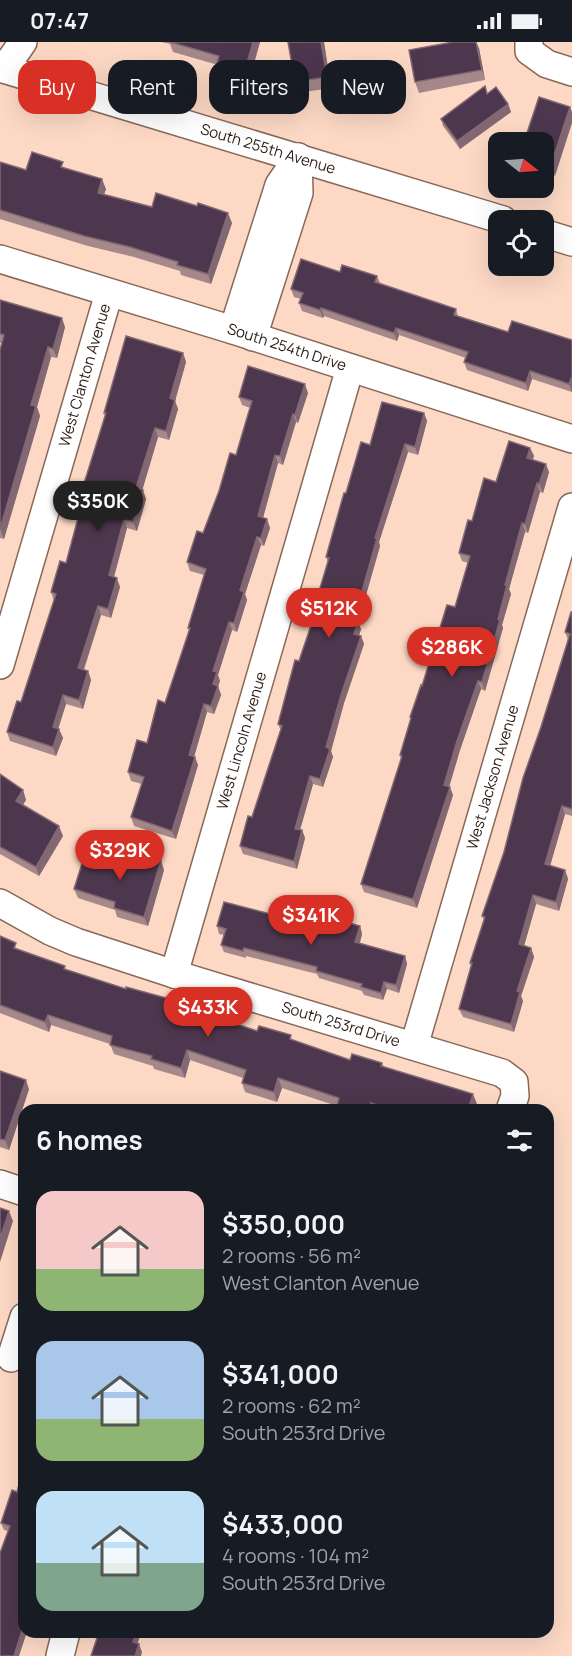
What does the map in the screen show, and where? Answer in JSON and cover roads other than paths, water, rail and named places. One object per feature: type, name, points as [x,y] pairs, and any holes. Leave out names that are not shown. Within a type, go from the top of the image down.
[{"type":"street","points":[[2,68],[3,42]]},
{"type":"street","points":[[2,68],[23,42]]},
{"type":"street","points":[[529,46],[547,64],[572,72]]},
{"type":"street","name":"South 255th Avenue","points":[[2,68],[488,215]]},
{"type":"street","points":[[243,334],[279,186],[298,157]]},
{"type":"street","points":[[554,236],[572,242]]},
{"type":"street","name":"South 254th Drive","points":[[0,259],[572,439]]},
{"type":"street","name":"West Clanton Avenue","points":[[0,665],[109,293]]},
{"type":"street","name":"West Lincoln Avenue","points":[[174,974],[350,368]]},
{"type":"street","name":"West Jackson Avenue","points":[[414,1046],[572,507]]},
{"type":"street","name":"South 253rd Drive","points":[[0,903],[59,935],[174,974],[502,1073],[514,1082],[515,1096],[512,1104]]},
{"type":"street","points":[[0,1184],[18,1190]]},
{"type":"street","points":[[12,1358],[18,1338]]},
{"type":"street","points":[[60,1656],[64,1638]]}]
